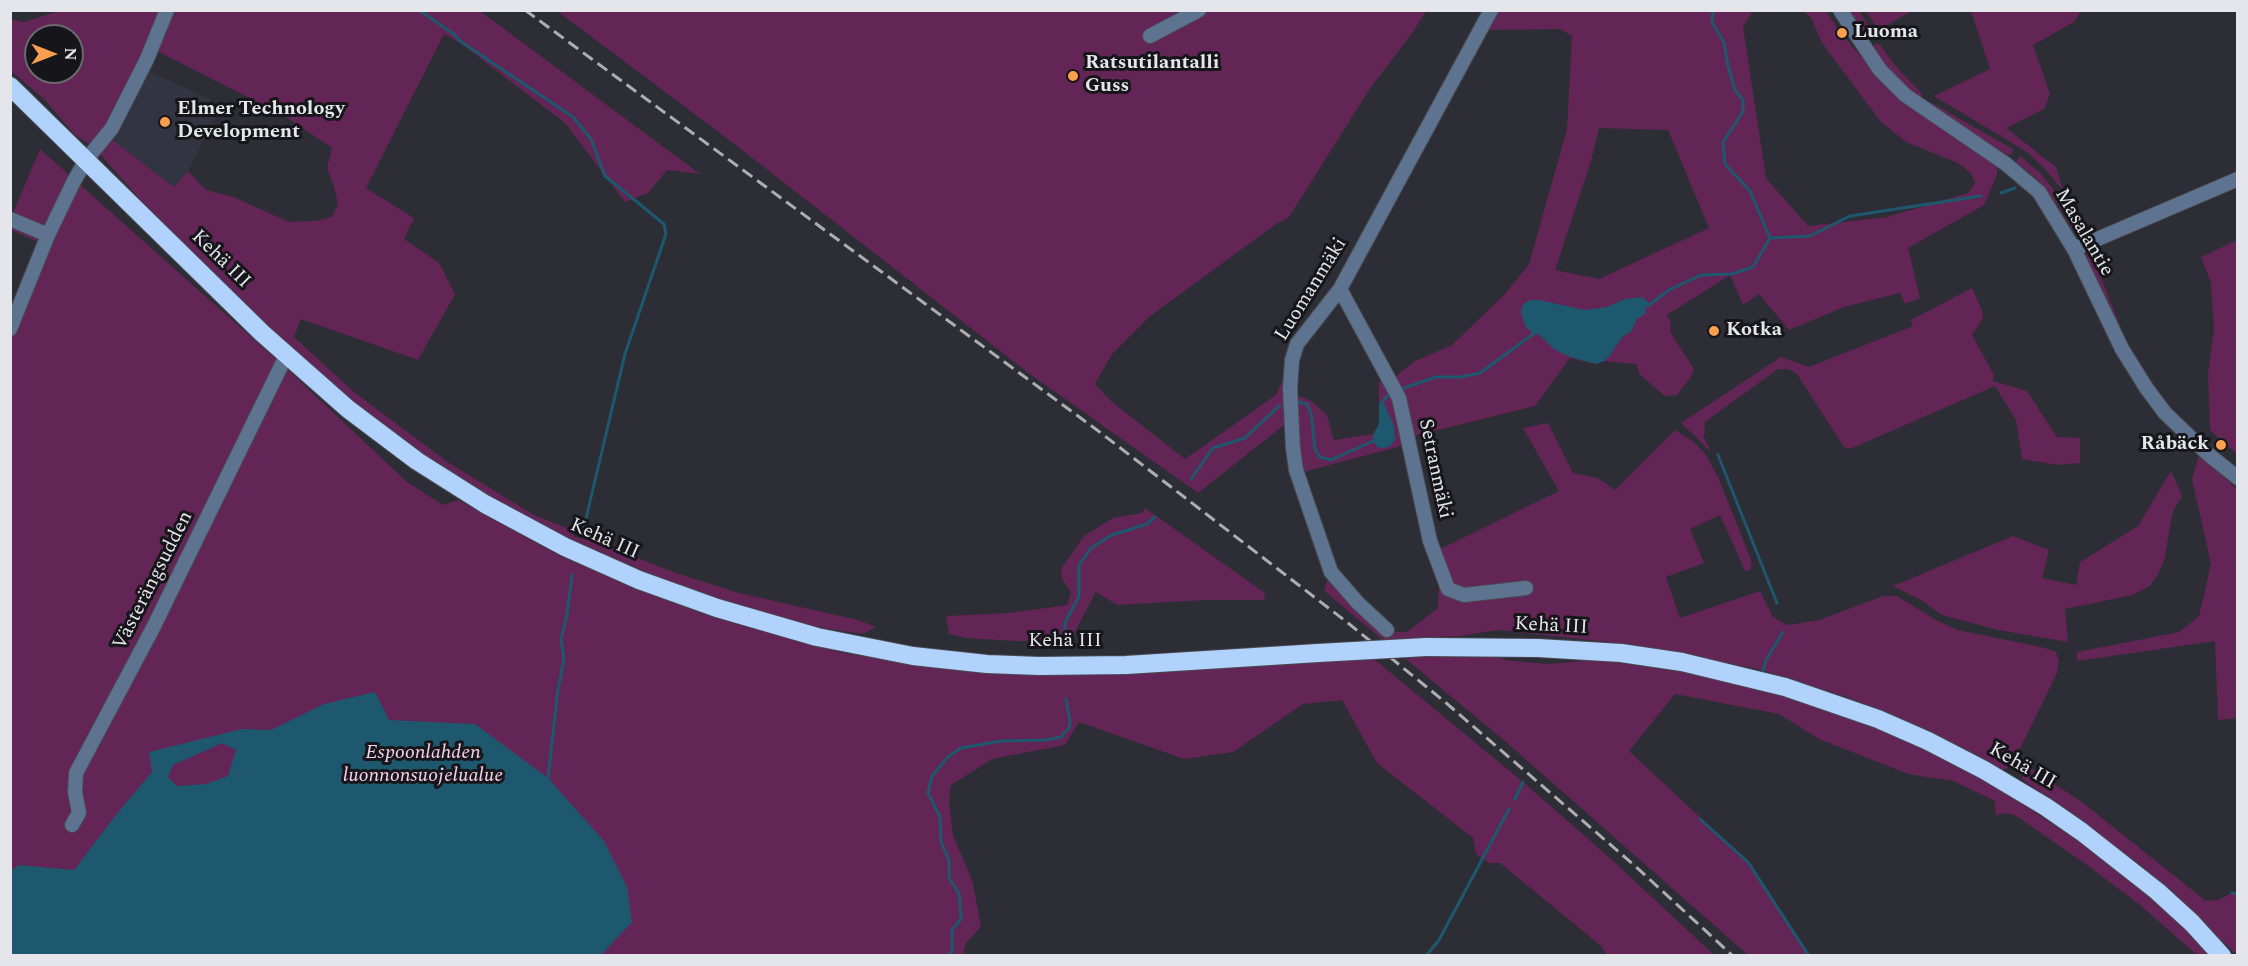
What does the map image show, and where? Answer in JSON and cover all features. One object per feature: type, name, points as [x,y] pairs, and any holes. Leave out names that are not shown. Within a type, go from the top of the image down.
[{"type":"highway","name":"Kehä III","points":[[10,86],[286,356],[348,410],[417,461],[495,510],[565,547],[677,595],[817,637],[913,656],[987,664],[1039,666],[1126,664],[1426,647],[1538,648],[1620,653],[1682,662],[1785,687],[1878,720],[1956,756],[2046,807],[2082,832],[2157,891],[2192,923],[2222,956]]},
{"type":"street","points":[[10,328],[48,235],[86,160],[112,128],[147,59],[167,10]]},
{"type":"street","points":[[1150,36],[1199,10]]},
{"type":"street","name":"Luomanmäki","points":[[1387,630],[1358,603],[1331,572],[1296,470],[1290,388],[1294,352],[1297,344],[1340,289],[1491,10]]},
{"type":"street","name":"Masalantie","points":[[1840,10],[1880,70],[1905,95],[2006,164],[2039,192],[2074,249],[2122,349],[2147,389],[2164,413],[2209,455],[2238,478]]},
{"type":"street","points":[[2074,249],[2238,179]]},
{"type":"street","points":[[10,219],[48,235]]},
{"type":"street","name":"Setranmäki","points":[[1340,289],[1399,398],[1430,541],[1448,589],[1464,595],[1526,588]]},
{"type":"street","name":"Västerängsudden","points":[[72,825],[79,813],[75,792],[76,772],[153,628],[286,356]]},
{"type":"shaded area","points":[[148,71],[210,99],[215,106],[215,118],[188,171],[174,187],[111,139]]},
{"type":"green space","points":[[59,11],[160,11],[137,67],[105,131],[91,145],[75,135],[44,99],[26,84],[84,84],[84,24],[24,24],[24,82],[11,71],[11,19],[24,22]]},
{"type":"green space","points":[[175,11],[480,11],[700,174],[667,170],[648,193],[625,202],[565,123],[463,45],[444,34],[366,188],[414,218],[404,239],[439,263],[455,294],[418,360],[301,319],[294,337],[354,392],[449,463],[534,515],[572,530],[575,537],[591,540],[676,573],[739,593],[858,620],[876,627],[863,634],[811,626],[763,614],[675,584],[568,539],[489,497],[447,471],[373,418],[304,361],[166,229],[101,155],[101,150],[111,139],[174,187],[188,171],[206,190],[233,197],[289,222],[315,221],[332,217],[338,204],[327,168],[332,148],[283,115],[157,51]]},
{"type":"green space","points":[[557,11],[1426,11],[1369,90],[1289,217],[1276,224],[1149,317],[1112,354],[1095,384],[1112,402],[1185,459],[1276,395],[1286,372],[1288,422],[1198,493],[1027,372],[733,143]]},
{"type":"green space","points":[[1485,11],[1753,11],[1743,27],[1766,178],[1808,226],[1887,217],[1968,193],[1975,183],[1971,173],[1958,163],[1906,142],[1881,122],[1822,43],[1811,18],[1803,11],[1826,11],[1841,34],[1901,101],[1994,162],[1997,175],[1984,205],[1908,248],[1920,298],[1905,304],[1900,293],[1844,307],[1789,330],[1759,294],[1743,305],[1730,275],[1667,315],[1671,324],[1670,332],[1694,369],[1691,377],[1677,395],[1665,396],[1640,375],[1636,364],[1604,361],[1596,364],[1570,358],[1535,406],[1414,436],[1405,445],[1303,472],[1297,447],[1295,398],[1302,397],[1311,401],[1327,415],[1334,440],[1373,434],[1373,441],[1377,447],[1383,401],[1379,403],[1379,382],[1395,377],[1415,361],[1452,345],[1505,294],[1529,264],[1567,129],[1572,36],[1560,29],[1484,30]],"holes":[[[1599,128],[1668,130],[1709,228],[1599,279],[1555,270],[1591,161]]]},
{"type":"green space","points":[[1847,11],[1859,11],[1871,29],[1871,33],[1862,34]]},
{"type":"green space","points":[[1866,11],[1912,11],[1878,30]]},
{"type":"green space","points":[[1971,11],[2081,11],[2074,22],[2033,45],[2050,94],[2044,109],[2006,128],[2056,167],[2063,191],[2047,171],[2027,152],[1934,96],[1990,69]]},
{"type":"green space","points":[[1876,43],[1922,94],[1921,97],[1913,94],[1889,71],[1872,48]]},
{"type":"green space","points":[[1932,103],[2013,149],[2012,154],[2008,155],[1932,109]]},
{"type":"green space","name":"Espoonlahden luonnonsuojelualue","points":[[40,149],[287,369],[407,482],[443,505],[458,500],[558,555],[628,586],[715,618],[843,653],[939,668],[1004,674],[1073,675],[1374,659],[1523,782],[1610,858],[1714,955],[1607,955],[1601,946],[1500,863],[1489,863],[1476,854],[1473,838],[1377,763],[1342,700],[1303,704],[1233,752],[1184,759],[1079,722],[1065,745],[992,759],[951,785],[949,801],[953,835],[973,883],[981,927],[966,943],[963,955],[11,955],[10,312],[38,242],[11,230],[11,218]]},
{"type":"green space","points":[[2020,156],[2040,173],[2060,197],[2084,237],[2078,239],[2057,204],[2038,180],[2016,162]]},
{"type":"green space","points":[[2237,240],[2237,454],[2210,430],[2208,374],[2214,330],[2211,283],[2201,257]]},
{"type":"green space","points":[[2089,248],[2121,328],[2121,333],[2085,256]]},
{"type":"green space","points":[[1972,288],[1982,310],[1983,318],[1972,335],[1994,375],[1993,381],[2027,391],[2057,437],[2080,438],[2080,463],[2058,465],[2022,459],[2016,420],[1995,386],[1850,449],[1844,447],[1797,374],[1788,369],[1778,369],[1705,422],[1704,437],[1711,452],[1681,423],[1781,357],[1809,367],[1913,326],[1911,320]]},
{"type":"green space","points":[[1548,423],[1573,473],[1598,478],[1615,490],[1675,430],[1694,442],[1706,455],[1719,479],[1752,563],[1750,570],[1745,571],[1720,515],[1690,529],[1704,563],[1666,577],[1680,618],[1760,591],[1773,617],[1788,625],[1819,620],[1883,596],[1897,596],[1936,620],[1958,630],[2056,652],[2059,661],[2057,673],[2014,761],[2003,770],[1887,712],[1758,669],[1626,644],[1498,630],[1460,636],[1412,638],[1426,656],[1485,655],[1512,661],[1549,664],[1596,660],[1678,671],[1797,698],[1909,741],[1999,789],[2092,850],[2183,926],[2212,955],[2197,955],[2140,905],[2015,815],[2003,813],[1996,816],[1995,801],[1953,781],[1908,774],[1819,739],[1779,714],[1675,694],[1629,751],[1748,862],[1808,955],[1748,955],[1506,742],[1324,591],[1328,578],[1385,632],[1407,632],[1438,608],[1440,549],[1559,491],[1523,428]]},
{"type":"green space","points":[[2199,455],[2237,489],[2237,718],[2218,720],[2215,641],[2077,661],[2077,652],[2179,632],[2199,616],[2211,564],[2192,479]]},
{"type":"green space","points":[[2171,471],[2182,496],[2173,511],[2164,561],[2158,574],[2150,586],[2133,595],[2065,609],[2068,642],[1998,630],[1942,615],[1921,600],[1893,586],[2013,536],[2049,550],[2042,578],[2076,585],[2080,562],[2138,526]]},
{"type":"green space","points":[[1145,508],[1265,593],[1264,600],[1205,600],[1117,605],[1096,592],[1070,641],[1013,641],[967,638],[949,634],[946,616],[1009,613],[1067,605],[1071,592],[1062,579],[1061,569],[1084,536],[1113,518],[1142,513]]},
{"type":"green space","points":[[2025,765],[2082,802],[2206,901],[2218,900],[2232,893],[2237,894],[2237,955],[2142,866],[2022,779]]},
{"type":"water","points":[[1642,297],[1650,304],[1645,308],[1646,313],[1637,319],[1631,332],[1623,336],[1610,355],[1604,361],[1596,364],[1570,357],[1554,349],[1538,334],[1533,334],[1525,326],[1521,312],[1523,304],[1530,300],[1585,310],[1607,307],[1625,299]]},
{"type":"water","points":[[1383,401],[1394,426],[1395,440],[1389,447],[1383,448],[1377,447],[1373,441],[1373,434],[1379,424],[1379,403]]},
{"type":"water","points":[[375,692],[389,720],[475,724],[548,778],[604,841],[627,887],[632,922],[601,955],[11,955],[11,871],[19,865],[74,870],[152,772],[149,752],[242,729],[271,730],[324,704]],"holes":[[[222,743],[236,750],[228,776],[206,784],[177,786],[168,777],[173,765]]]},
{"type":"waterway","points":[[419,10],[460,41],[573,117],[591,139],[605,176],[664,224],[666,234],[625,354],[583,531]]},
{"type":"waterway","points":[[1648,306],[1669,290],[1701,275],[1732,274],[1753,267],[1770,238],[1750,191],[1725,164],[1723,142],[1743,112],[1743,100],[1735,90],[1724,42],[1712,23],[1713,10]]},
{"type":"waterway","points":[[2001,193],[2015,188]]},
{"type":"waterway","points":[[1770,238],[1810,236],[1850,216],[1981,196]]},
{"type":"waterway","points":[[1404,388],[1436,377],[1461,377],[1480,373],[1536,332]]},
{"type":"waterway","points":[[1383,401],[1389,394]]},
{"type":"waterway","points":[[1298,402],[1307,404],[1311,413],[1315,449],[1320,457],[1331,460],[1373,441]]},
{"type":"waterway","points":[[1191,479],[1213,448],[1245,438],[1280,405]]},
{"type":"waterway","points":[[1718,455],[1777,603]]},
{"type":"waterway","points":[[1064,648],[1065,623],[1079,596],[1079,565],[1091,548],[1112,535],[1147,524],[1155,517]]},
{"type":"waterway","points":[[548,778],[558,689],[564,659],[561,639],[567,615],[572,575]]},
{"type":"waterway","points":[[1763,671],[1766,660],[1783,632]]},
{"type":"waterway","points":[[948,956],[952,951],[952,930],[961,919],[959,893],[949,878],[949,860],[941,842],[940,817],[928,793],[932,776],[949,756],[961,748],[1001,741],[1046,740],[1061,737],[1069,728],[1070,722],[1066,699]]},
{"type":"waterway","points":[[1515,799],[1523,782]]},
{"type":"waterway","points":[[1426,956],[1439,940],[1509,809]]},
{"type":"waterway","points":[[1700,819],[1748,862],[1809,956]]},
{"type":"waterway","points":[[2232,893],[2238,894]]},
{"type":"railway","points":[[525,10],[1097,430],[1348,623],[1445,702],[1634,865],[1733,956]]},
{"type":"place","name":"Luoma","points":[[1842,33]]},
{"type":"place","name":"Ratsutilantalli Guss","points":[[1073,76]]},
{"type":"place","name":"Elmer Technology Development","points":[[165,122]]},
{"type":"place","name":"Kotka","points":[[1714,331]]},
{"type":"place","name":"Råbäck","points":[[2221,445]]}]
